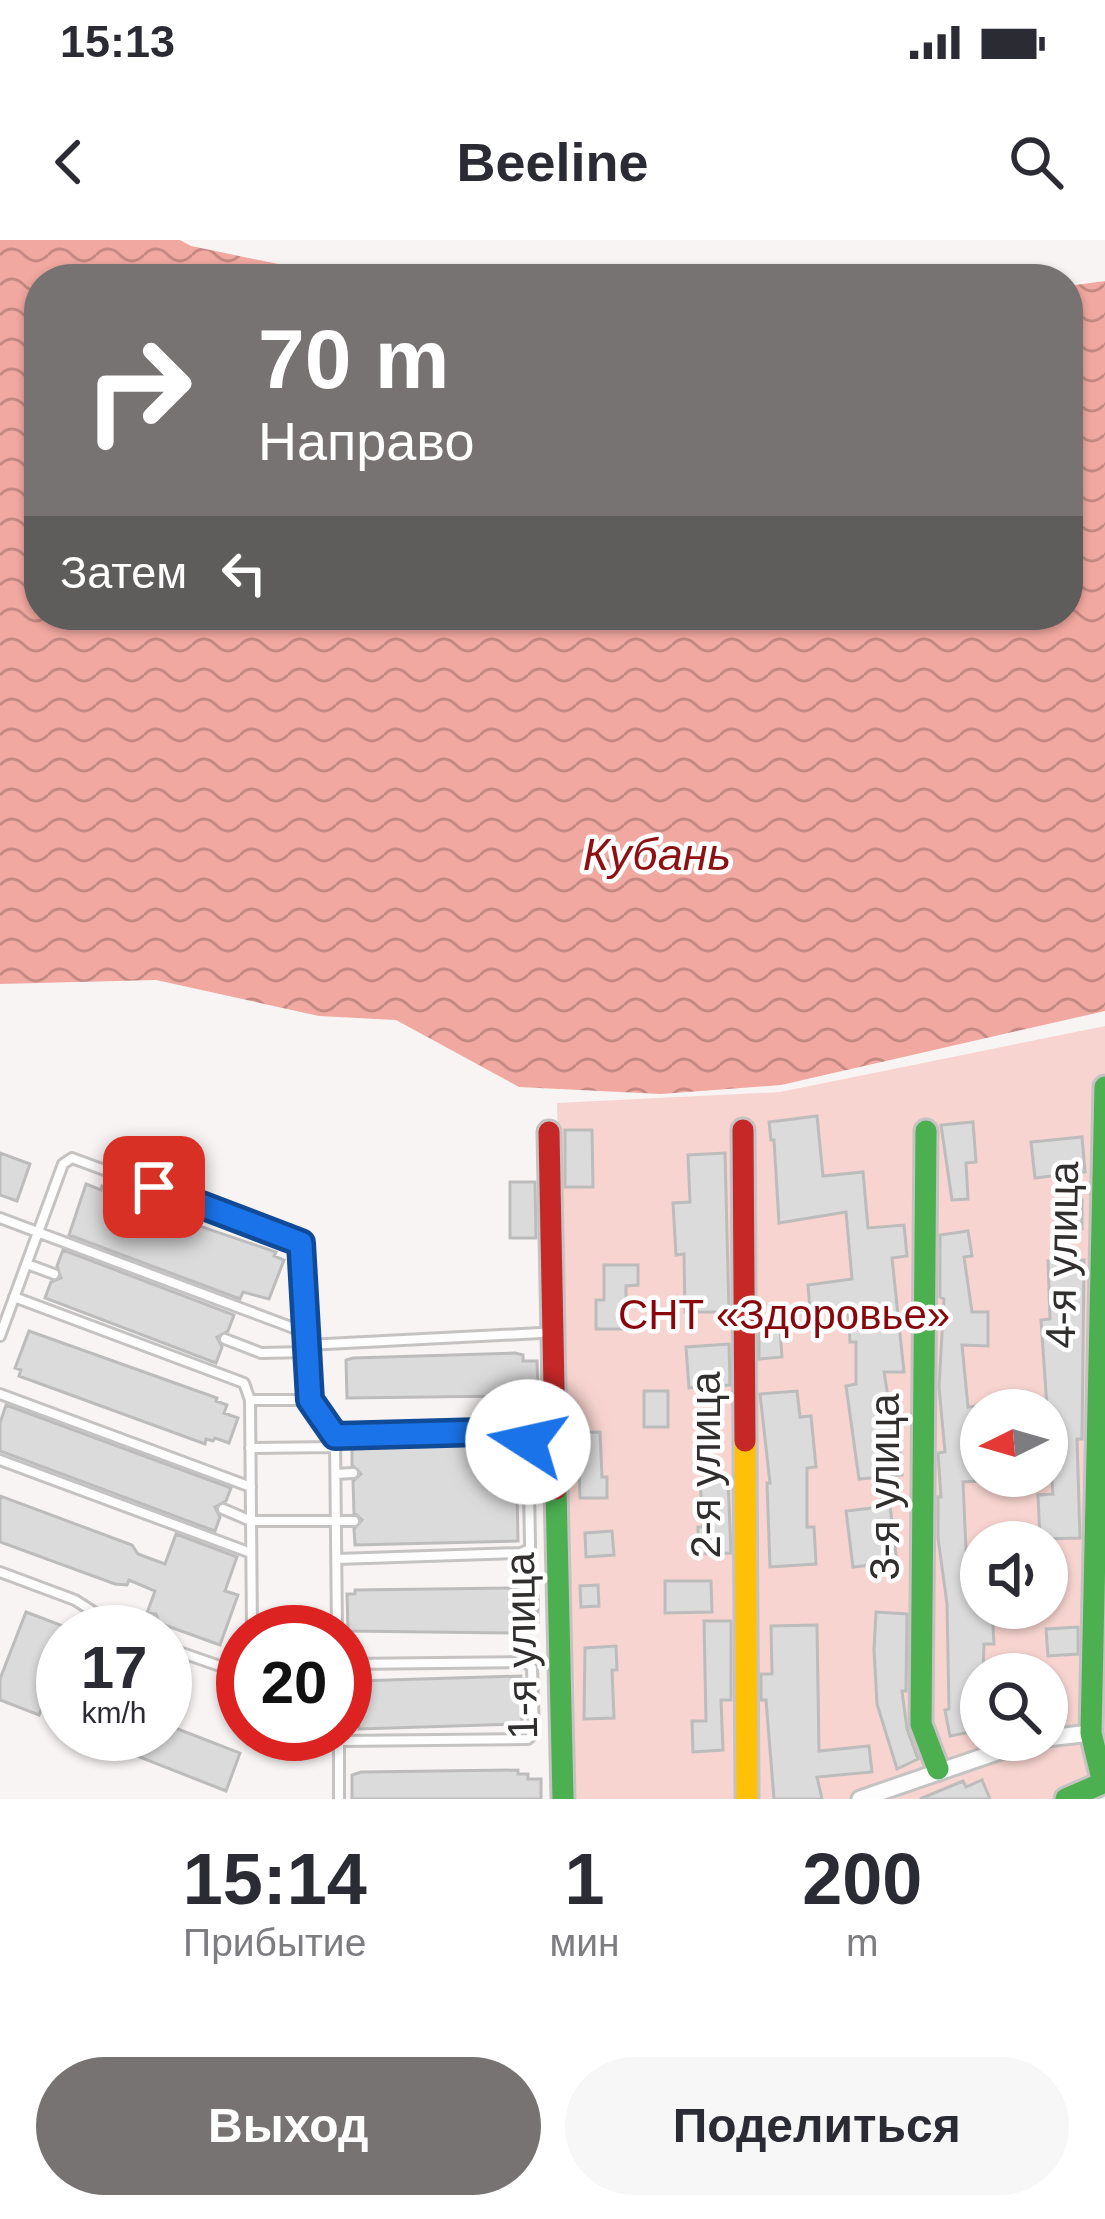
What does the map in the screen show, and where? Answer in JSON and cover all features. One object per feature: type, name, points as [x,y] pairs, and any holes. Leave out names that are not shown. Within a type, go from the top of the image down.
[{"type":"street","name":"4-я улица","points":[[1104,1783],[1091,1733],[1098,1704],[1105,1087]]},
{"type":"street","name":"2-я улица","points":[[742,1130],[747,1799]]},
{"type":"street","name":"3-я улица","points":[[926,1131],[921,1724],[938,1769]]},
{"type":"street","name":"1-я улица","points":[[549,1132],[562,1799]]},
{"type":"street","points":[[1068,1736],[1091,1733]]},
{"type":"street","points":[[860,1799],[964,1761]]},
{"type":"street","points":[[1066,1799],[1104,1783]]},
{"type":"lane","points":[[0,1336],[66,1160],[77,1158],[301,1243],[310,1400],[335,1442],[337,1605]]},
{"type":"lane","points":[[0,1218],[307,1343]]},
{"type":"lane","points":[[26,1264],[54,1274]]},
{"type":"lane","points":[[14,1297],[244,1383],[250,1400],[252,1605]]},
{"type":"lane","points":[[225,1339],[261,1353],[307,1343],[541,1333]]},
{"type":"lane","points":[[0,1394],[251,1487]]},
{"type":"lane","points":[[250,1400],[310,1400]]},
{"type":"lane","points":[[250,1448],[522,1432],[528,1442],[530,1549],[337,1558]]},
{"type":"lane","points":[[0,1460],[251,1553]]},
{"type":"lane","points":[[336,1474],[352,1473]]},
{"type":"lane","points":[[223,1509],[251,1521],[354,1521]]},
{"type":"lane","points":[[0,1574],[83,1605]]},
{"type":"lane","points":[[372,1664],[526,1662],[532,1668],[534,1733],[528,1738],[372,1737]]},
{"type":"lane","points":[[339,1761],[339,1799]]},
{"type":"green space","name":"СНТ «Здоровье»","points":[[1105,1026],[1105,1782],[1066,1799],[576,1799],[557,1103],[780,1092]]},
{"type":"water","name":"Кубань","points":[[0,240],[180,240],[278,264],[24,264],[24,630],[1083,630],[1083,284],[1105,281],[1105,1011],[781,1085],[661,1094],[519,1087],[396,1020],[319,1016],[156,980],[0,984]]},
{"type":"building","points":[[817,1116],[823,1176],[863,1172],[868,1228],[904,1225],[907,1256],[892,1258],[904,1372],[884,1372],[893,1427],[898,1427],[902,1475],[859,1479],[846,1386],[856,1384],[856,1342],[850,1342],[848,1306],[810,1310],[808,1285],[852,1279],[846,1212],[779,1223],[769,1122]]},
{"type":"building","points":[[973,1122],[976,1162],[966,1163],[968,1199],[952,1200],[941,1125]]},
{"type":"building","points":[[565,1130],[592,1130],[593,1187],[565,1187]]},
{"type":"building","points":[[1082,1137],[1085,1172],[1035,1178],[1031,1142]]},
{"type":"building","points":[[0,1153],[30,1164],[17,1201],[0,1195]]},
{"type":"building","points":[[725,1153],[729,1312],[685,1312],[684,1254],[676,1255],[673,1203],[690,1202],[688,1155]]},
{"type":"building","points":[[510,1182],[535,1182],[536,1238],[510,1238]]},
{"type":"building","points":[[86,1184],[276,1252],[274,1256],[284,1260],[269,1299],[243,1292],[240,1299],[69,1235]]},
{"type":"building","points":[[1056,1199],[1082,1200],[1082,1229],[1055,1228]]},
{"type":"building","points":[[968,1231],[972,1256],[964,1257],[972,1312],[988,1312],[988,1346],[962,1345],[966,1389],[960,1389],[960,1497],[965,1521],[960,1521],[960,1629],[993,1629],[994,1644],[984,1644],[984,1653],[960,1653],[960,1734],[950,1736],[945,1710],[949,1709],[947,1604],[938,1538],[938,1453],[945,1452],[939,1387],[944,1299],[940,1297],[940,1235]]},
{"type":"building","points":[[63,1250],[234,1315],[228,1331],[217,1337],[222,1347],[216,1363],[45,1298],[51,1282],[61,1278],[57,1266]]},
{"type":"building","points":[[1084,1260],[1082,1439],[1077,1439],[1080,1538],[1068,1538],[1068,1521],[1039,1521],[1038,1497],[1068,1497],[1068,1389],[1046,1389],[1041,1320],[1050,1319],[1048,1261]]},
{"type":"building","points":[[604,1265],[638,1265],[638,1285],[626,1286],[626,1329],[596,1329],[596,1300],[604,1300]]},
{"type":"building","points":[[780,1330],[782,1357],[759,1359],[759,1332]]},
{"type":"building","points":[[29,1331],[217,1398],[227,1405],[224,1413],[238,1418],[229,1443],[215,1438],[206,1439],[205,1444],[19,1376],[21,1370],[15,1368]]},
{"type":"building","points":[[729,1344],[730,1385],[689,1388],[686,1347]]},
{"type":"building","points":[[523,1355],[523,1361],[537,1361],[538,1390],[515,1396],[347,1398],[346,1360],[353,1358]]},
{"type":"building","points":[[644,1391],[668,1391],[668,1427],[644,1427]]},
{"type":"building","points":[[797,1391],[800,1417],[811,1416],[816,1467],[807,1468],[807,1527],[814,1527],[816,1564],[770,1567],[770,1483],[760,1394]]},
{"type":"building","points":[[6,1405],[231,1488],[226,1501],[215,1507],[220,1517],[215,1531],[0,1451],[0,1423]]},
{"type":"building","points":[[600,1432],[607,1498],[580,1498],[572,1433]]},
{"type":"building","points":[[516,1444],[518,1541],[355,1545],[354,1529],[362,1520],[354,1513],[353,1481],[361,1474],[352,1465],[352,1449]]},
{"type":"building","points":[[728,1479],[731,1553],[698,1554],[698,1527],[703,1527],[700,1481]]},
{"type":"building","points":[[0,1496],[132,1545],[138,1554],[165,1564],[176,1534],[237,1557],[225,1591],[238,1595],[234,1605],[216,1605],[216,1644],[192,1635],[192,1605],[150,1605],[155,1591],[129,1580],[127,1585],[115,1584],[0,1542]]},
{"type":"building","points":[[890,1506],[897,1562],[853,1567],[846,1511]]},
{"type":"building","points":[[612,1531],[614,1555],[586,1557],[585,1533]]},
{"type":"building","points":[[665,1581],[711,1581],[712,1612],[665,1613]]},
{"type":"building","points":[[598,1585],[599,1606],[581,1607],[580,1586]]},
{"type":"building","points":[[516,1588],[524,1596],[538,1596],[538,1622],[524,1622],[524,1630],[513,1633],[372,1631],[372,1605],[347,1605],[347,1594],[355,1590]]},
{"type":"building","points":[[26,1612],[36,1616],[36,1714],[0,1700],[0,1679]]},
{"type":"building","points":[[876,1612],[907,1614],[906,1691],[902,1691],[907,1729],[918,1759],[897,1769],[877,1704]]},
{"type":"building","points":[[704,1621],[731,1621],[731,1700],[721,1700],[723,1750],[693,1752],[692,1721],[706,1721]]},
{"type":"building","points":[[817,1625],[819,1751],[869,1746],[872,1772],[817,1777],[822,1799],[774,1799],[766,1700],[761,1700],[761,1674],[772,1674],[771,1626]]},
{"type":"building","points":[[1078,1627],[1078,1654],[1048,1653],[1046,1629]]},
{"type":"building","points":[[616,1646],[614,1718],[584,1719],[585,1648]]},
{"type":"building","points":[[521,1676],[522,1724],[372,1729],[372,1681]]},
{"type":"building","points":[[192,1734],[216,1744],[216,1761],[237,1761],[226,1791],[150,1761],[192,1761]]},
{"type":"building","points":[[518,1770],[518,1774],[528,1774],[528,1779],[541,1779],[541,1799],[352,1799],[352,1775],[361,1772]]},
{"type":"building","points":[[982,1780],[990,1799],[920,1799],[963,1781],[966,1787]]},
{"type":"traffic: fast","points":[[1103,1783],[1091,1733],[1105,1087]]},
{"type":"traffic: fast","points":[[926,1131],[921,1724],[938,1769]]},
{"type":"traffic: fast","points":[[556,1489],[563,1799]]},
{"type":"traffic: fast","points":[[1066,1799],[1105,1782]]},
{"type":"traffic: slow","points":[[745,1441],[747,1799]]},
{"type":"traffic: jam","points":[[743,1130],[745,1441]]},
{"type":"traffic: jam","points":[[549,1132],[556,1489]]},
{"type":"route","points":[[154,1187],[301,1243],[310,1400],[335,1436],[515,1431],[522,1432],[528,1442]]}]
